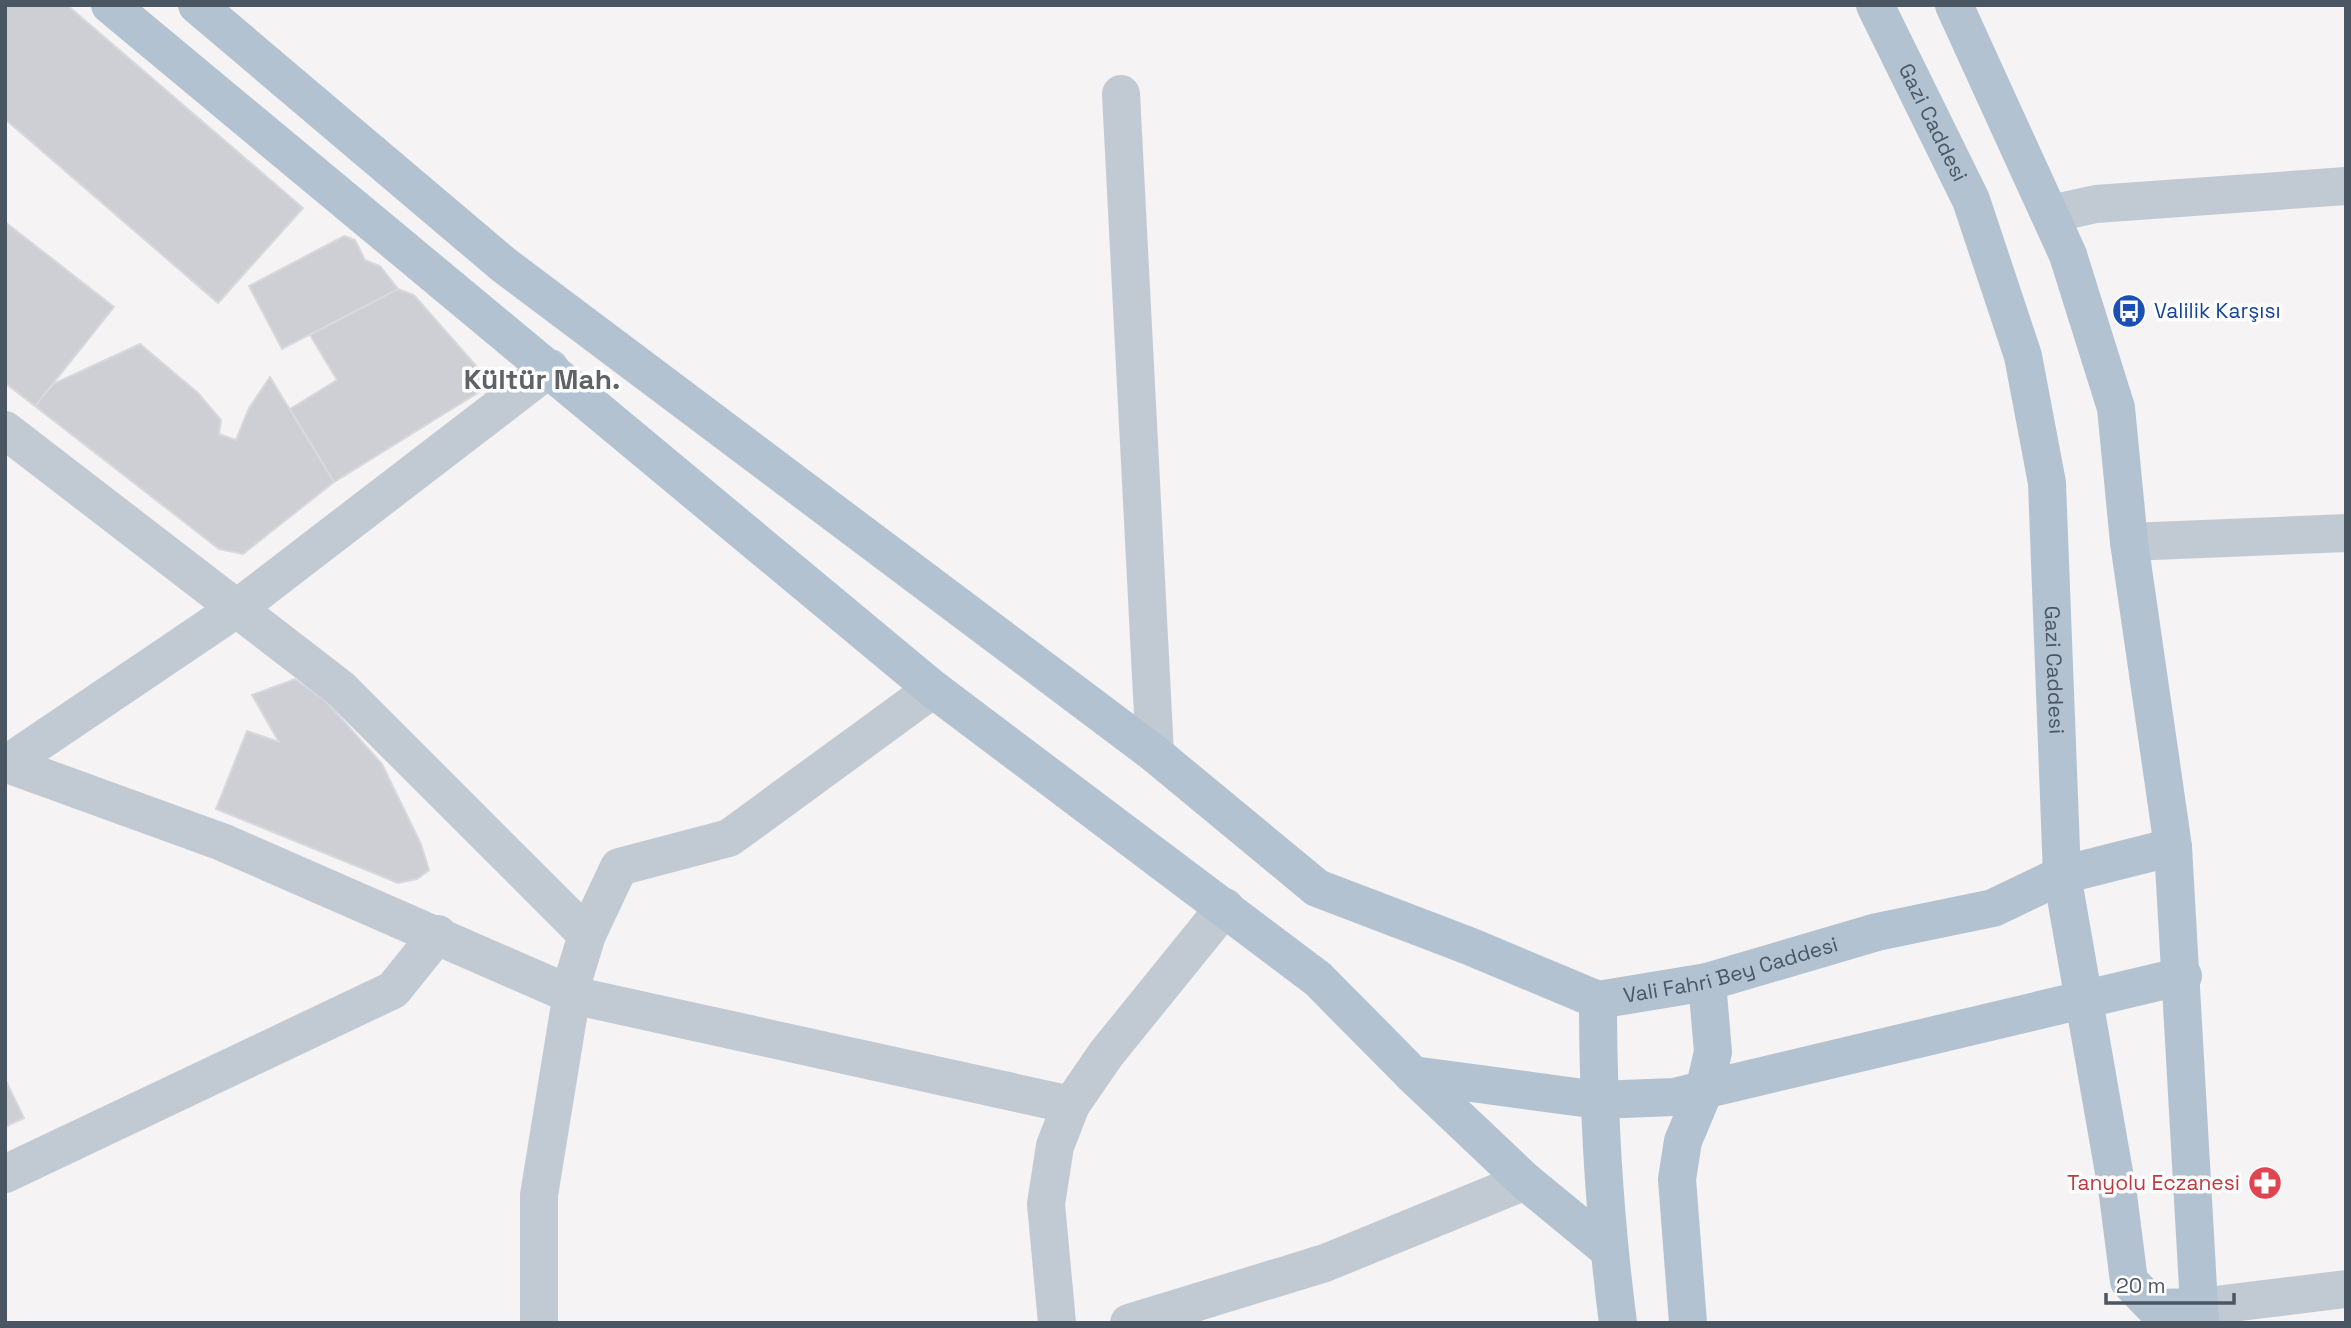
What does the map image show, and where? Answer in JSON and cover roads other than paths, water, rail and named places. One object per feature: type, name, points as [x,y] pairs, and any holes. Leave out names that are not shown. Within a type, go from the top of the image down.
[{"type":"main road","points":[[110,5],[933,689],[1318,978],[1525,1181],[1609,1250]]},
{"type":"main road","points":[[197,5],[504,265],[1155,754],[1317,888],[1469,946],[1598,1000]]},
{"type":"main road","name":"Gazi Caddesi","points":[[1875,5],[1971,200],[2023,356],[2048,483],[2062,875],[2118,1195],[2129,1281],[2155,1308],[2200,1315]]},
{"type":"main road","points":[[1955,5],[2068,255],[2116,408],[2129,542],[2174,847],[2200,1315]]},
{"type":"main road","name":"Vali Fahri Bey Caddesi","points":[[1618,1323],[1609,1250],[1598,1100],[1598,1000],[1707,982],[1877,932],[1993,908],[2062,875],[2174,847]]},
{"type":"main road","points":[[1413,1074],[1598,1100],[1674,1097],[2183,976]]},
{"type":"main road","points":[[1688,1323],[1676,1180],[1683,1140],[1703,1091],[1713,1052],[1707,982]]},
{"type":"street","points":[[1121,94],[1155,754]]},
{"type":"street","points":[[2050,214],[2096,204],[2346,186]]},
{"type":"street","points":[[6,765],[236,609],[550,368]]},
{"type":"street","points":[[5,430],[340,688],[587,935]]},
{"type":"street","points":[[2129,542],[2346,533]]},
{"type":"street","points":[[539,1323],[539,1195],[572,995],[587,935],[619,867],[729,838],[933,689]]},
{"type":"street","points":[[6,765],[222,842],[438,934],[572,995],[1071,1105]]},
{"type":"street","points":[[1057,1323],[1046,1204],[1055,1146],[1071,1105],[1106,1054],[1224,907]]},
{"type":"street","points":[[5,1174],[393,990],[438,934]]},
{"type":"street","points":[[1129,1323],[1325,1263],[1525,1181]]},
{"type":"street","points":[[2200,1315],[2346,1289]]},
{"type":"place","name":"Valilik Karşısı","points":[[2129,311]]},
{"type":"place","name":"Tanyolu Eczanesi","points":[[2265,1183]]},
{"type":"district","name":"Kültür Mah.","points":[[542,379]]}]
